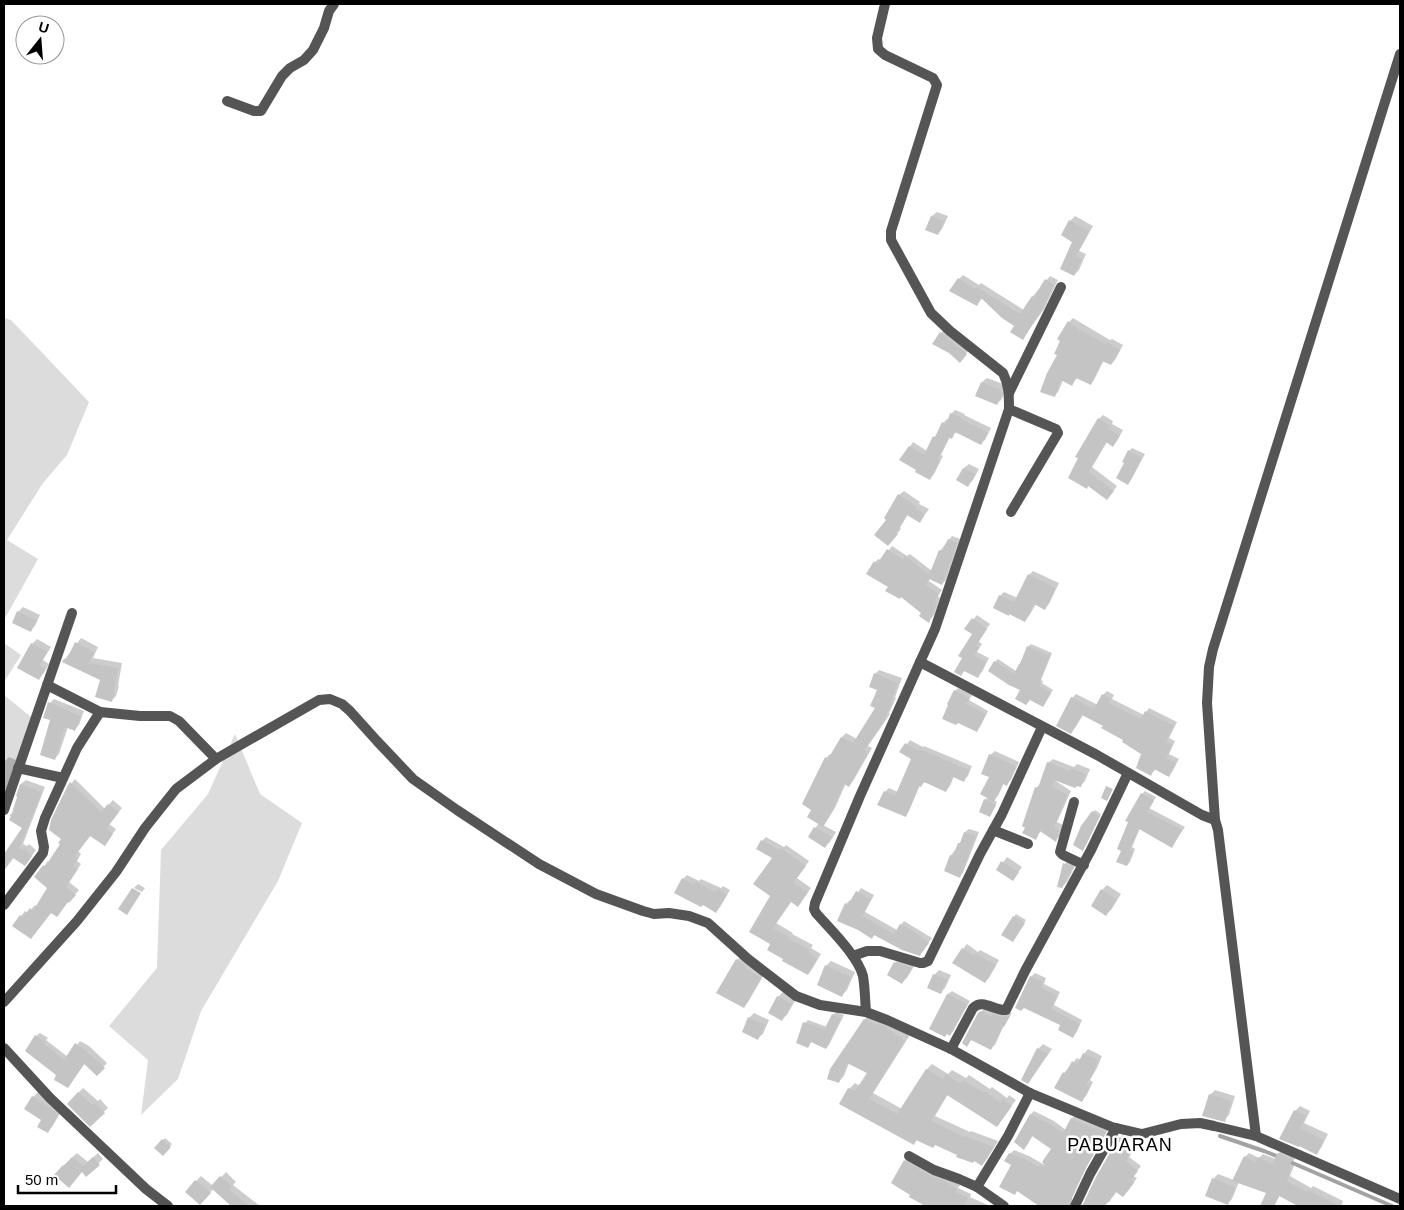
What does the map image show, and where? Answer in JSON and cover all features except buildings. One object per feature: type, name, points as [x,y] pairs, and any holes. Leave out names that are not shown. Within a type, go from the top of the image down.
[{"type":"street","points":[[227,101],[254,112],[262,110],[282,76],[290,68],[304,60],[313,50],[324,28],[329,11],[334,4]]},
{"type":"street","points":[[866,1012],[860,968],[853,956],[816,913],[814,909],[815,903],[860,796],[935,629],[1009,409],[1008,382],[1003,373],[950,331],[932,313],[891,240],[891,231],[938,85],[933,78],[885,56],[878,49],[877,38],[884,4]]},
{"type":"street","points":[[1256,1136],[1218,830],[1215,820],[1207,703],[1209,667],[1213,649],[1400,54]]},
{"type":"street","points":[[1009,393],[1061,287]]},
{"type":"street","points":[[1009,409],[1056,429],[1058,433],[1011,512]]},
{"type":"street","points":[[4,810],[72,613]]},
{"type":"street","points":[[920,662],[1128,773],[1202,815],[1215,820]]},
{"type":"street","points":[[47,685],[100,712],[140,716],[170,716],[179,721],[216,759]]},
{"type":"street","points":[[4,1002],[77,921],[116,872],[145,828],[176,789],[216,759],[319,700],[330,699],[350,710],[376,742],[413,779],[539,864],[596,894],[643,911],[654,914],[669,913],[689,916],[708,923],[748,959],[796,996],[820,1005],[866,1012],[887,1020],[951,1049],[1030,1093],[1116,1128],[1142,1134],[1182,1124],[1200,1123],[1256,1136],[1400,1199]]},
{"type":"street","points":[[4,905],[43,853],[42,825],[77,748],[100,712]]},
{"type":"street","points":[[853,956],[867,951],[880,951],[920,963],[927,962],[1042,727]]},
{"type":"street","points":[[18,768],[63,778]]},
{"type":"street","points":[[951,1049],[972,1008],[976,1004],[982,1003],[1002,1011],[1006,1010],[1084,865],[1128,773]]},
{"type":"street","points":[[1074,802],[1060,852],[1084,865]]},
{"type":"street","points":[[993,830],[1028,844]]},
{"type":"street","points":[[4,1048],[57,1104],[146,1189],[168,1206]]},
{"type":"street","points":[[977,1187],[1008,1136],[1030,1093]]},
{"type":"street","points":[[1075,1206],[1090,1174],[1116,1128]]},
{"type":"street","points":[[910,1156],[934,1170],[977,1187],[1004,1206]]},
{"type":"shaded area","points":[[4,318],[11,320],[89,402],[67,455],[43,483],[7,540],[38,559],[4,620]]},
{"type":"shaded area","points":[[4,643],[21,655],[4,682]]},
{"type":"shaded area","points":[[4,695],[36,721],[4,793]]},
{"type":"shaded area","points":[[235,734],[260,794],[302,823],[278,881],[201,1011],[178,1079],[141,1115],[148,1060],[109,1026],[157,968],[161,850],[208,794]]},
{"type":"waterway","points":[[1220,1136],[1279,1157]]},
{"type":"waterway","points":[[1288,1161],[1392,1206]]},
{"type":"district","name":"PABUARAN","points":[[1120,1145]]}]
